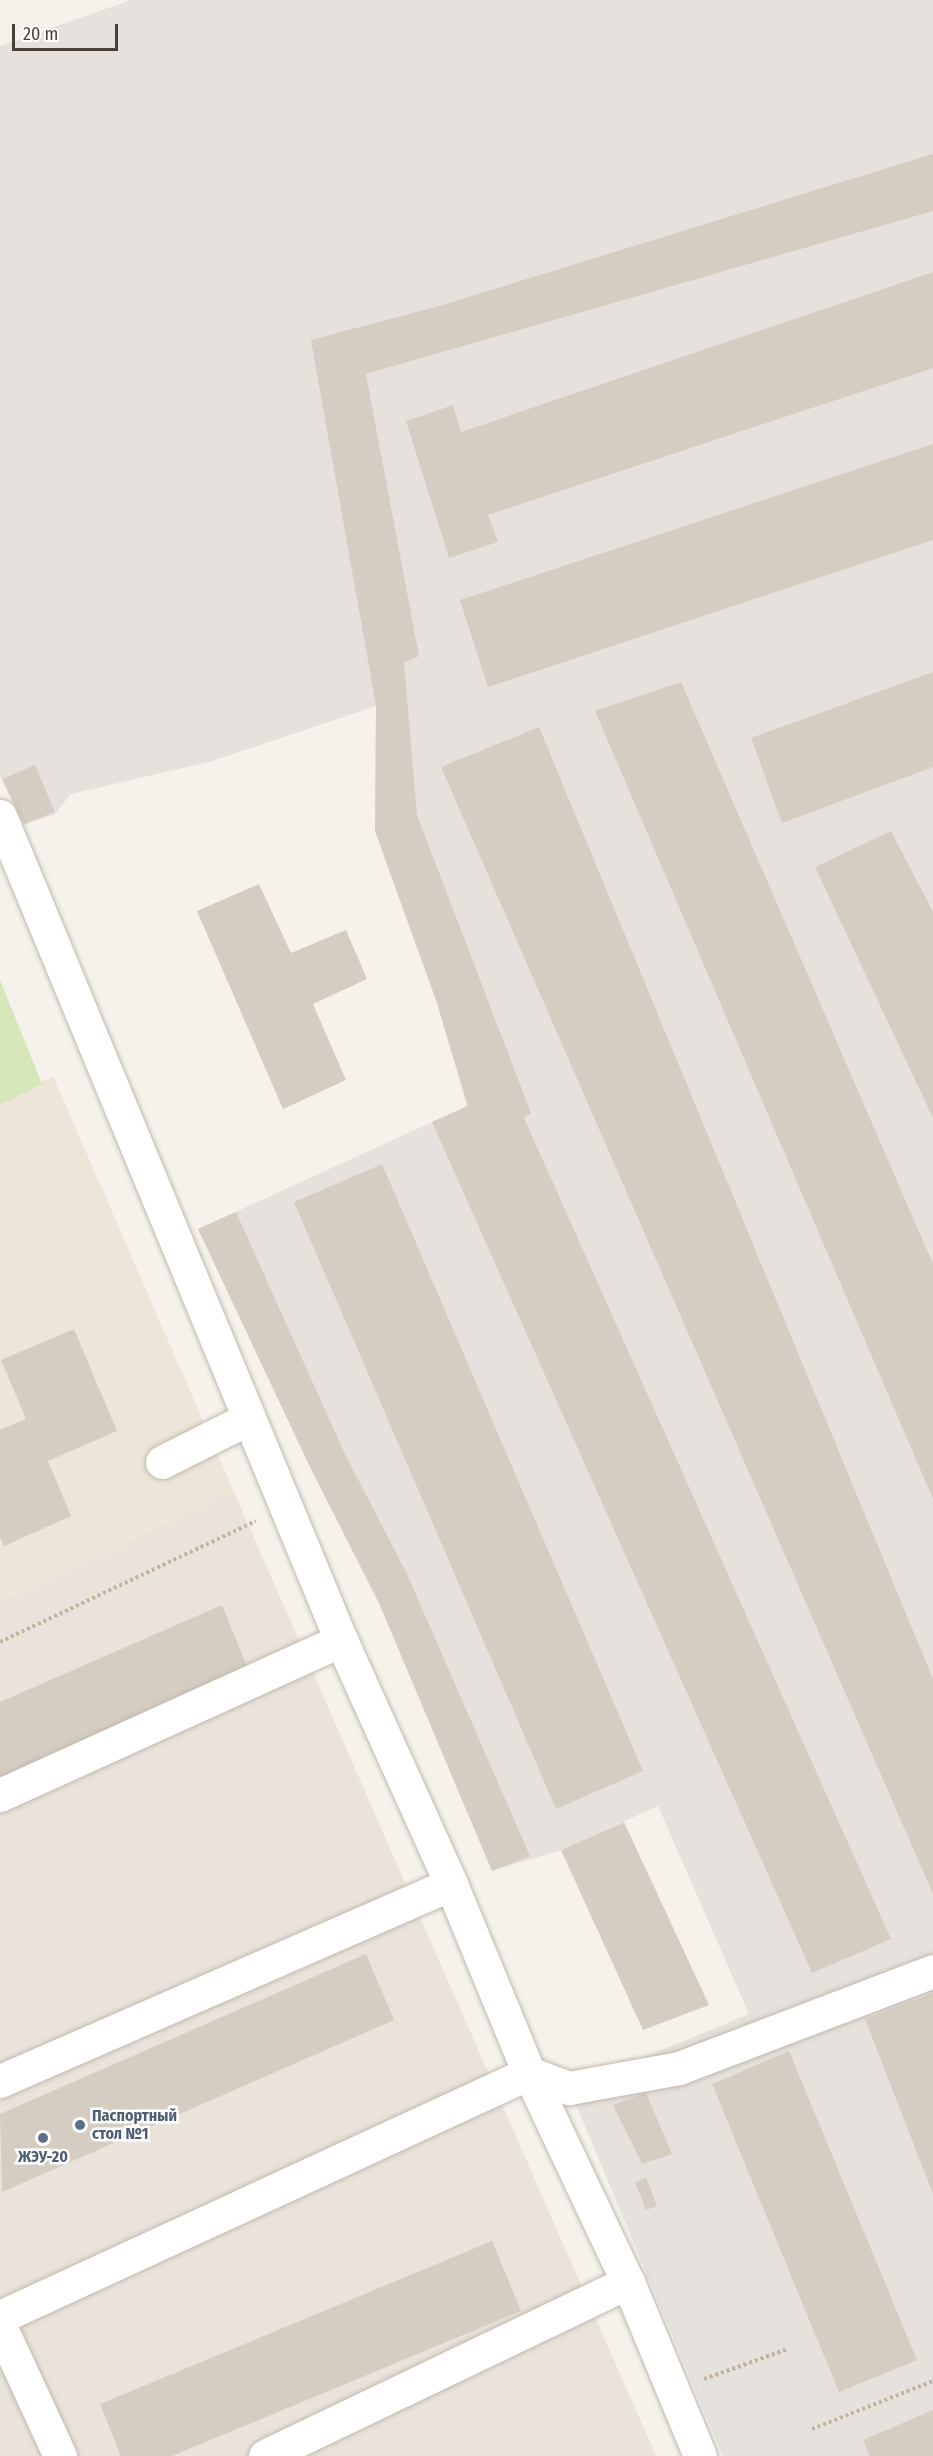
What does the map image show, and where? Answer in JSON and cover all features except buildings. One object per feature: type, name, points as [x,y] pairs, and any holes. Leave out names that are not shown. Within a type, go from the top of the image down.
[{"type":"lane","points":[[0,816],[341,1641],[451,1884],[529,2073],[628,2282],[700,2456]]},
{"type":"lane","points":[[162,1462],[249,1418]]},
{"type":"lane","points":[[0,1795],[341,1641]]},
{"type":"lane","points":[[0,2081],[451,1884]]},
{"type":"lane","points":[[0,2317],[529,2073],[570,2088],[679,2068],[799,2025],[933,1971]]},
{"type":"lane","points":[[265,2456],[628,2282]]},
{"type":"lane","points":[[0,2325],[60,2456]]},
{"type":"path","points":[[0,1642],[286,1507]]},
{"type":"path","points":[[674,2390],[788,2349]]},
{"type":"path","points":[[812,2429],[933,2381]]},
{"type":"shaded area","points":[[131,0],[933,0],[933,2456],[723,2456],[569,2088],[749,2014],[658,1806],[561,1850],[492,1871],[379,1603],[309,1465],[198,1229],[467,1106],[437,1003],[375,831],[376,706],[209,762],[71,794],[55,814],[24,825],[0,776],[0,46]]},
{"type":"shaded area","points":[[53,1076],[234,1492],[0,1603],[0,1100]]},
{"type":"shaded area","points":[[234,1492],[656,2456],[0,2456],[0,1603]]},
{"type":"green space","points":[[0,980],[42,1084],[0,1105]]},
{"type":"place","name":"Паспортный стол №1","points":[[80,2125]]},
{"type":"place","name":"ЖЭУ-20","points":[[43,2138]]}]
